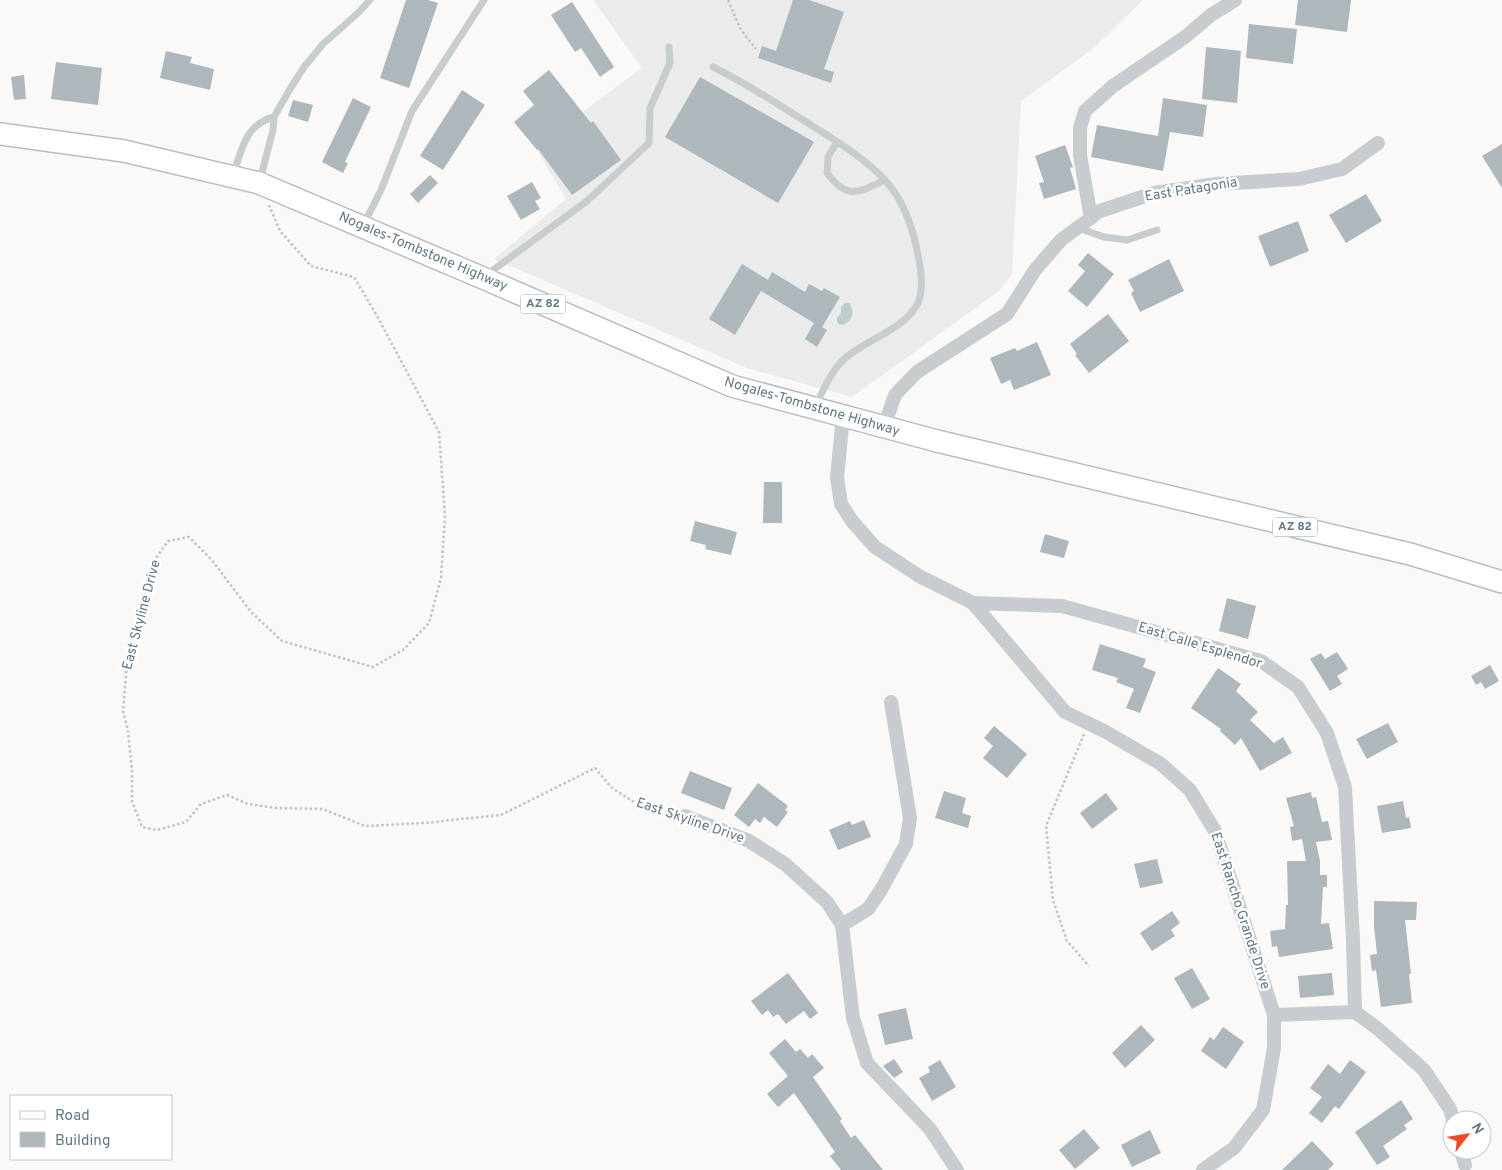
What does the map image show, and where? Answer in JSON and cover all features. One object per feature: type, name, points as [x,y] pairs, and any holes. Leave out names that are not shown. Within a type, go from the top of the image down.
[{"type":"main road","name":"Nogales-Tombstone Highway","points":[[0,134],[124,151],[259,183],[732,386],[937,441],[1410,554],[1502,582]]},
{"type":"street","points":[[1091,218],[1080,155],[1080,128],[1085,111],[1114,86],[1185,37],[1211,15],[1235,0]]},
{"type":"street","name":"East Patagonia","points":[[884,427],[895,395],[917,372],[1007,314],[1035,270],[1061,240],[1100,211],[1154,193],[1216,184],[1298,179],[1342,169],[1378,143]]},
{"type":"street","name":"East Rancho Grande Drive","points":[[843,416],[837,477],[841,504],[852,521],[876,547],[919,576],[973,603],[1066,712],[1161,764],[1190,790],[1215,831],[1274,1016],[1274,1048],[1263,1110],[1234,1148],[1203,1170]]},
{"type":"street","name":"East Calle Esplendor","points":[[973,603],[1062,606],[1261,661],[1298,687],[1327,733],[1345,787],[1353,940],[1354,1012]]},
{"type":"street","points":[[842,925],[868,909],[881,890],[906,844],[910,818],[890,702]]},
{"type":"street","name":"East Skyline Drive","points":[[685,816],[749,842],[785,864],[827,902],[842,925],[853,1018],[867,1063],[930,1129],[957,1170]]},
{"type":"street","points":[[1274,1016],[1354,1012],[1377,1028],[1424,1070],[1450,1110]]},
{"type":"street","points":[[1464,1160],[1465,1165]]},
{"type":"lane","points":[[259,183],[274,130],[274,117],[304,67],[323,44],[370,0]]},
{"type":"lane","points":[[363,227],[381,190],[412,111],[484,0]]},
{"type":"lane","points":[[483,278],[587,201],[650,143],[650,108],[670,63],[669,47]]},
{"type":"lane","points":[[713,67],[743,82],[861,159],[885,180],[902,205],[915,240],[922,276],[918,303],[904,320],[862,345],[843,360],[832,373],[815,408]]},
{"type":"lane","points":[[232,177],[246,139],[259,122],[274,117]]},
{"type":"lane","points":[[837,142],[828,157],[827,173],[836,186],[849,192],[866,189],[885,180]]},
{"type":"lane","points":[[1077,228],[1104,237],[1127,240],[1157,230]]},
{"type":"path","points":[[728,0],[741,30],[756,48]]},
{"type":"path","name":"East Skyline Drive","points":[[259,183],[280,231],[311,266],[354,277],[439,432],[445,516],[441,578],[429,623],[403,650],[373,667],[282,641],[251,612],[211,560],[189,537],[168,541],[154,561],[127,662],[123,711],[128,731],[132,801],[142,827],[157,830],[186,822],[201,804],[226,795],[248,804],[276,808],[323,809],[365,826],[423,823],[501,815],[595,768],[612,788],[637,804],[685,816]]},
{"type":"path","points":[[1088,723],[1046,826],[1053,900],[1067,940],[1089,966]]},
{"type":"shaded area","points":[[593,0],[1143,0],[1094,48],[1021,101],[1012,274],[999,291],[852,397],[747,368],[494,259],[566,199],[535,147],[642,68]]},
{"type":"shaded area","points":[[845,303],[849,303],[851,306],[852,317],[840,325],[837,322],[837,318],[841,313],[841,307]]},
{"type":"building","points":[[406,0],[428,0],[438,3],[409,88],[380,78]]},
{"type":"building","points":[[793,0],[809,0],[844,12],[824,69],[834,72],[831,83],[758,58],[762,46],[776,51]]},
{"type":"building","points":[[1298,0],[1351,0],[1347,32],[1295,25]]},
{"type":"building","points":[[572,2],[614,67],[600,77],[581,48],[575,52],[551,15]]},
{"type":"building","points":[[1249,24],[1297,29],[1293,64],[1246,58]]},
{"type":"building","points":[[1206,47],[1241,51],[1237,103],[1202,99]]},
{"type":"building","points":[[166,51],[192,57],[190,63],[214,69],[210,90],[160,78]]},
{"type":"building","points":[[56,62],[102,68],[98,105],[51,99]]},
{"type":"building","points":[[549,70],[591,123],[593,121],[621,160],[572,195],[538,149],[514,122],[534,105],[523,91]]},
{"type":"building","points":[[24,75],[26,99],[14,100],[11,77]]},
{"type":"building","points":[[700,77],[814,142],[778,203],[665,137]]},
{"type":"building","points":[[462,90],[485,105],[443,170],[420,156]]},
{"type":"building","points":[[353,98],[371,107],[345,162],[348,163],[343,173],[322,162]]},
{"type":"building","points":[[1163,98],[1207,105],[1203,137],[1170,132],[1163,171],[1091,157],[1097,125],[1158,136]]},
{"type":"building","points":[[293,100],[313,105],[308,122],[288,116]]},
{"type":"building","points":[[1502,144],[1502,188],[1482,156]]},
{"type":"building","points":[[1065,145],[1073,167],[1070,168],[1076,189],[1044,199],[1039,183],[1044,182],[1035,156]]},
{"type":"building","points":[[430,175],[438,183],[418,203],[410,194]]},
{"type":"building","points":[[532,182],[541,198],[535,201],[540,209],[521,220],[507,196]]},
{"type":"building","points":[[1366,194],[1382,221],[1346,243],[1329,215]]},
{"type":"building","points":[[1298,221],[1309,251],[1270,267],[1258,236]]},
{"type":"building","points":[[1088,253],[1114,274],[1087,307],[1068,291],[1085,271],[1078,265]]},
{"type":"building","points":[[1169,259],[1184,291],[1140,312],[1131,293],[1134,291],[1128,280]]},
{"type":"building","points":[[742,264],[768,280],[772,272],[805,292],[809,284],[822,291],[824,288],[840,297],[822,327],[827,330],[817,347],[805,339],[814,323],[761,291],[735,335],[709,319]]},
{"type":"building","points":[[1108,314],[1129,341],[1089,373],[1075,355],[1077,354],[1070,344]]},
{"type":"building","points":[[1037,342],[1051,375],[1014,390],[1010,380],[1001,384],[990,358],[1015,348],[1017,351]]},
{"type":"building","points":[[764,482],[782,482],[782,523],[763,523]]},
{"type":"building","points":[[695,521],[737,532],[731,555],[705,549],[706,545],[690,541]]},
{"type":"building","points":[[1045,534],[1069,541],[1064,558],[1040,552]]},
{"type":"building","points":[[1227,598],[1256,606],[1248,639],[1219,631]]},
{"type":"building","points":[[1100,644],[1146,659],[1143,667],[1156,672],[1140,713],[1126,708],[1134,689],[1116,682],[1118,678],[1092,670]]},
{"type":"building","points":[[1337,652],[1348,669],[1337,676],[1342,684],[1330,691],[1310,659],[1321,653],[1325,659]]},
{"type":"building","points":[[1490,665],[1499,681],[1485,689],[1481,682],[1476,685],[1471,676]]},
{"type":"building","points":[[1218,668],[1241,684],[1236,691],[1258,712],[1250,720],[1274,743],[1283,737],[1292,753],[1260,771],[1241,738],[1235,745],[1220,731],[1221,729],[1191,708]]},
{"type":"building","points":[[1388,723],[1398,742],[1367,759],[1356,739]]},
{"type":"building","points":[[994,726],[1027,754],[1007,778],[983,758],[993,746],[984,738]]},
{"type":"building","points":[[690,771],[732,788],[724,810],[681,793]]},
{"type":"building","points":[[758,783],[788,806],[785,810],[788,812],[777,827],[764,817],[760,823],[755,819],[749,827],[734,815]]},
{"type":"building","points":[[944,791],[966,798],[962,813],[971,816],[968,828],[935,818]]},
{"type":"building","points":[[1311,792],[1312,798],[1316,797],[1322,822],[1328,821],[1332,840],[1316,842],[1320,861],[1320,875],[1327,875],[1327,887],[1323,887],[1321,924],[1329,923],[1333,949],[1279,957],[1277,946],[1272,947],[1270,931],[1285,929],[1286,905],[1288,905],[1287,861],[1306,861],[1302,839],[1292,841],[1290,827],[1294,826],[1286,798]]},
{"type":"building","points":[[1106,793],[1118,809],[1092,829],[1080,813]]},
{"type":"building","points":[[1403,801],[1406,818],[1409,817],[1411,828],[1382,833],[1377,806]]},
{"type":"building","points":[[864,820],[871,837],[838,850],[829,830],[850,821],[852,825]]},
{"type":"building","points":[[1157,859],[1163,883],[1140,888],[1134,864]]},
{"type":"building","points":[[1374,901],[1417,902],[1416,920],[1405,920],[1412,1003],[1381,1007],[1376,970],[1372,971],[1370,955],[1377,954]]},
{"type":"building","points":[[1172,911],[1180,923],[1171,930],[1175,936],[1152,951],[1140,933]]},
{"type":"building","points":[[1192,968],[1210,999],[1192,1009],[1174,978]]},
{"type":"building","points":[[788,973],[818,1013],[810,1019],[804,1011],[786,1024],[778,1014],[773,1017],[768,1010],[762,1015],[751,1001]]},
{"type":"building","points":[[1332,973],[1334,995],[1300,998],[1298,976]]},
{"type":"building","points":[[906,1008],[913,1039],[885,1045],[878,1014]]},
{"type":"building","points":[[1141,1025],[1155,1040],[1125,1068],[1112,1053]]},
{"type":"building","points":[[1223,1027],[1244,1042],[1226,1069],[1201,1051],[1210,1037],[1214,1040]]},
{"type":"building","points":[[785,1039],[796,1052],[800,1049],[808,1058],[812,1054],[824,1068],[813,1077],[842,1119],[840,1121],[851,1138],[855,1135],[883,1170],[841,1170],[830,1156],[835,1152],[794,1093],[778,1107],[767,1094],[788,1076],[769,1053]]},
{"type":"building","points":[[894,1059],[903,1072],[894,1078],[883,1066]]},
{"type":"building","points":[[940,1060],[956,1087],[932,1101],[919,1078],[930,1072],[928,1067]]},
{"type":"building","points":[[1350,1060],[1366,1072],[1339,1109],[1335,1106],[1322,1123],[1309,1113],[1322,1097],[1310,1088],[1328,1064],[1340,1074]]},
{"type":"building","points":[[1401,1100],[1413,1119],[1404,1125],[1407,1129],[1383,1146],[1390,1157],[1377,1165],[1355,1132]]},
{"type":"building","points":[[1084,1129],[1100,1148],[1075,1169],[1059,1150]]},
{"type":"building","points":[[1150,1130],[1161,1153],[1132,1167],[1121,1145]]},
{"type":"building","points":[[1312,1141],[1334,1164],[1328,1170],[1282,1170]]}]
